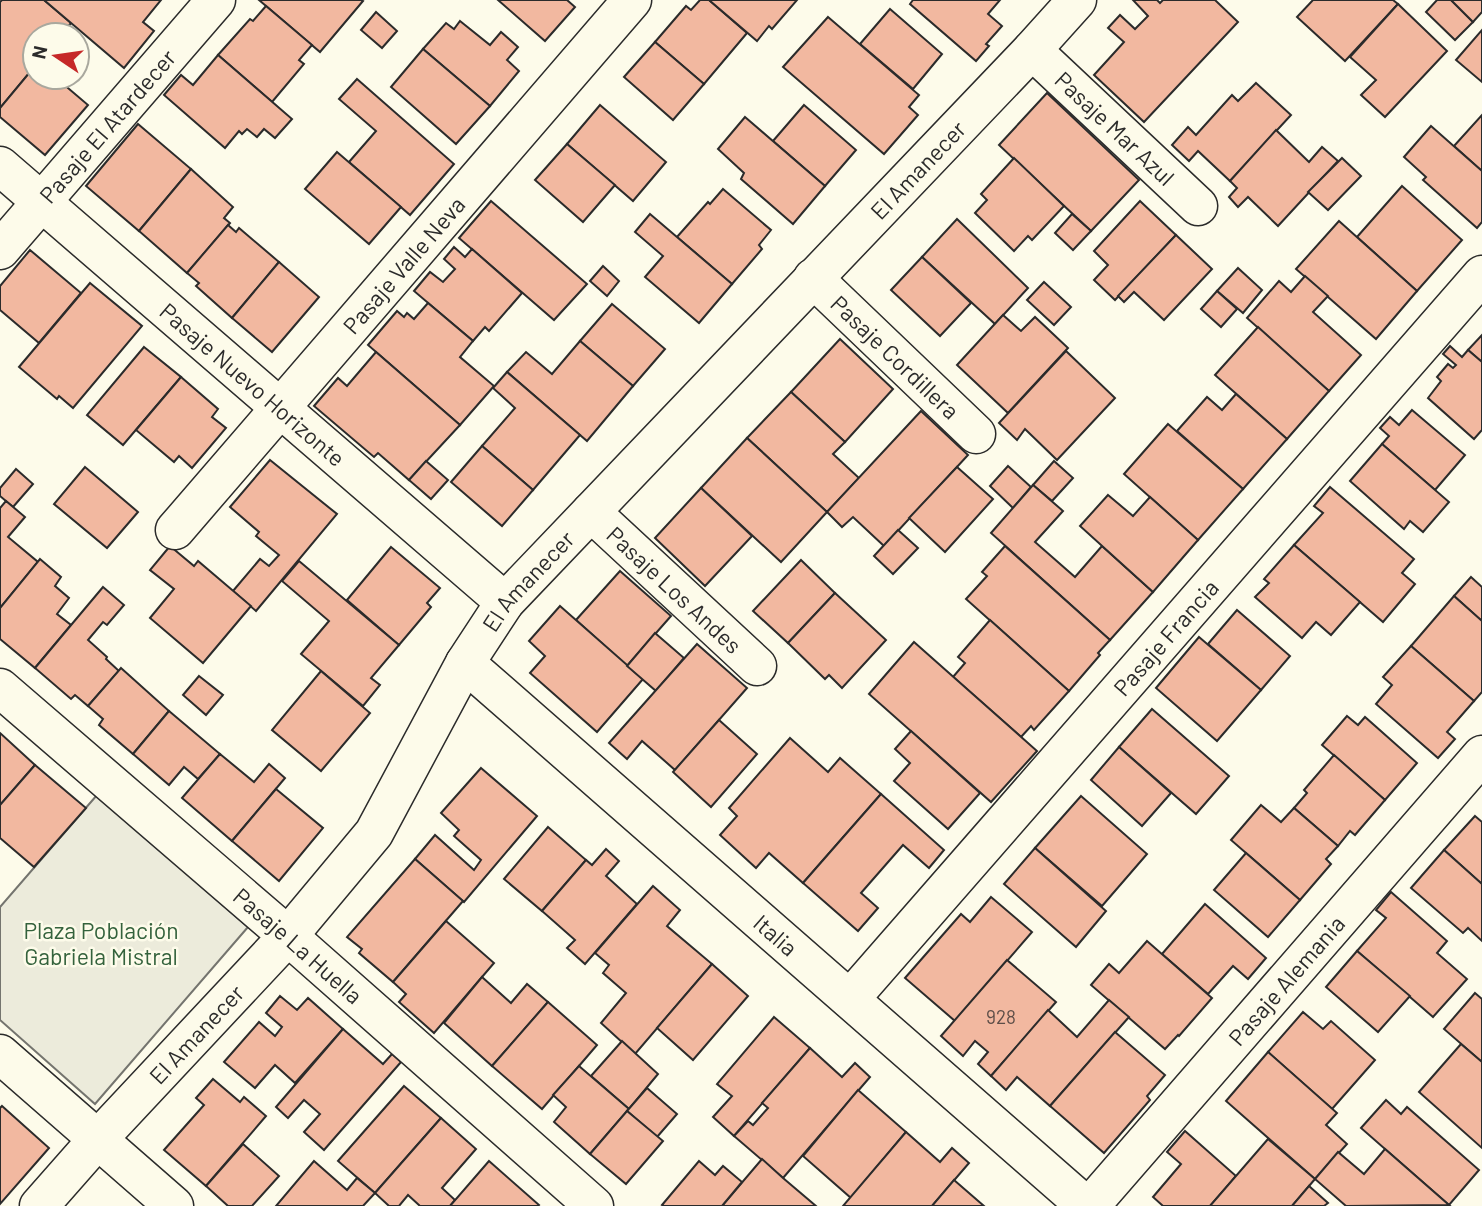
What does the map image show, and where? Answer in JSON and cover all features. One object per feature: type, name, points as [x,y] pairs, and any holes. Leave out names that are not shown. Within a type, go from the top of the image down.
[{"type":"street","name":"Pasaje El Atardecer","points":[[0,250],[216,0]]},
{"type":"street","name":"Pasaje Valle Neva","points":[[175,530],[632,0]]},
{"type":"street","name":"El Amanecer","points":[[39,1206],[97,1139],[288,936],[374,833],[465,663],[505,602],[1077,0]]},
{"type":"street","name":"Pasaje Mar Azul","points":[[1032,50],[1198,206]]},
{"type":"street","name":"Pasaje Nuevo Horizonte","points":[[0,166],[505,602]]},
{"type":"street","name":"Pasaje Francia","points":[[850,999],[1482,275]]},
{"type":"street","name":"Pasaje Cordillera","points":[[813,278],[976,434]]},
{"type":"street","name":"Pasaje Los Andes","points":[[591,512],[757,666]]},
{"type":"street","name":"Italia","points":[[465,663],[1088,1206]]},
{"type":"street","name":"Pasaje La Huella","points":[[0,688],[288,936],[594,1206]]},
{"type":"street","name":"Pasaje Alemania","points":[[1088,1206],[1482,755]]},
{"type":"street","points":[[0,1054],[174,1206]]},
{"type":"green space","name":"Plaza Población Gabriela Mistral","points":[[97,795],[248,927],[95,1104],[0,1020],[0,907]]},
{"type":"building","points":[[44,0],[69,21],[21,21],[21,83],[0,108],[0,2]]},
{"type":"building","points":[[44,0],[161,0],[143,22],[154,31],[124,68],[91,40],[91,21],[69,21]]},
{"type":"building","points":[[259,0],[361,0],[363,1],[320,52]]},
{"type":"building","points":[[498,0],[567,0],[575,7],[545,41]]},
{"type":"building","points":[[700,0],[709,0],[747,33],[704,84],[655,42],[686,6],[691,10]]},
{"type":"building","points":[[709,0],[797,0],[772,29],[769,26],[757,41]]},
{"type":"building","points":[[913,0],[1000,0],[988,14],[1002,26],[986,44],[989,46],[976,61],[910,4]]},
{"type":"building","points":[[1133,0],[1157,0],[1160,3],[1163,0],[1215,0],[1238,22],[1144,122],[1094,75],[1124,42],[1108,28],[1120,15],[1135,29],[1148,16]]},
{"type":"building","points":[[1313,0],[1393,0],[1398,4],[1345,61],[1297,17]]},
{"type":"building","points":[[1437,0],[1451,0],[1473,22],[1455,40],[1426,12]]},
{"type":"building","points":[[1451,0],[1482,0],[1482,12],[1473,22]]},
{"type":"building","points":[[1398,4],[1447,51],[1385,117],[1361,95],[1376,80],[1350,57]]},
{"type":"building","points":[[266,6],[312,45],[299,60],[304,64],[272,102],[218,55],[250,19],[253,21]]},
{"type":"building","points":[[890,9],[942,54],[913,89],[860,44]]},
{"type":"building","points":[[376,12],[397,31],[382,48],[361,30]]},
{"type":"building","points":[[828,17],[919,95],[909,107],[918,115],[884,154],[783,67]]},
{"type":"building","points":[[460,21],[490,45],[501,32],[518,47],[507,60],[519,71],[490,106],[423,49],[446,23],[454,29]]},
{"type":"building","points":[[1482,30],[1482,82],[1456,60]]},
{"type":"building","points":[[655,42],[704,84],[673,120],[624,77]]},
{"type":"building","points":[[423,49],[490,106],[456,144],[391,87]]},
{"type":"building","points":[[218,55],[292,119],[275,138],[264,129],[257,137],[247,129],[242,134],[239,131],[225,148],[164,95],[181,75],[193,85]]},
{"type":"building","points":[[357,79],[454,164],[410,215],[349,162],[376,131],[339,99]]},
{"type":"building","points":[[21,83],[21,91],[72,91],[88,105],[45,155],[0,117],[0,108]]},
{"type":"building","points":[[1256,83],[1291,115],[1230,181],[1198,151],[1189,161],[1172,145],[1188,127],[1196,135],[1232,95],[1238,101]]},
{"type":"building","points":[[1047,93],[1139,180],[1091,231],[999,145]]},
{"type":"building","points":[[600,105],[666,162],[633,201],[567,144]]},
{"type":"building","points":[[804,105],[856,150],[825,186],[773,141]]},
{"type":"building","points":[[1482,115],[1482,171],[1454,146]]},
{"type":"building","points":[[745,117],[825,186],[793,224],[741,179],[744,173],[718,149]]},
{"type":"building","points":[[138,124],[191,169],[139,231],[86,186]]},
{"type":"building","points":[[1431,126],[1482,171],[1482,222],[1477,228],[1423,180],[1426,177],[1404,157]]},
{"type":"building","points":[[1276,130],[1309,162],[1322,147],[1338,161],[1278,226],[1248,197],[1238,207],[1229,197],[1237,188],[1230,181]]},
{"type":"building","points":[[567,144],[615,185],[583,222],[535,180]]},
{"type":"building","points":[[337,152],[401,207],[369,244],[305,189]]},
{"type":"building","points":[[1014,158],[1064,206],[1032,240],[1028,236],[1014,251],[975,213],[987,200],[981,194]]},
{"type":"building","points":[[1342,158],[1361,176],[1328,210],[1308,192]]},
{"type":"building","points":[[191,169],[233,207],[224,218],[230,223],[187,273],[139,231]]},
{"type":"building","points":[[1402,186],[1462,240],[1417,291],[1357,237]]},
{"type":"building","points":[[723,189],[771,230],[759,245],[762,249],[732,284],[677,237]]},
{"type":"building","points":[[491,201],[587,284],[554,320],[459,238]]},
{"type":"building","points":[[1140,201],[1176,235],[1115,300],[1094,280],[1108,265],[1094,251]]},
{"type":"building","points":[[650,214],[732,284],[699,323],[645,277],[663,256],[635,232]]},
{"type":"building","points":[[1072,214],[1091,231],[1073,250],[1055,233]]},
{"type":"building","points":[[957,219],[1028,288],[995,324],[922,257]]},
{"type":"building","points":[[1339,221],[1417,291],[1376,339],[1296,269]]},
{"type":"building","points":[[228,225],[236,232],[239,228],[279,262],[232,318],[196,286],[199,283],[187,273]]},
{"type":"building","points":[[1176,235],[1212,269],[1164,320],[1134,292],[1124,302],[1118,296]]},
{"type":"building","points":[[454,247],[465,257],[472,249],[522,293],[489,331],[485,327],[473,341],[414,291],[430,272],[443,282],[455,269],[444,259]]},
{"type":"building","points":[[30,250],[81,293],[39,343],[0,310],[0,286]]},
{"type":"building","points":[[922,257],[971,303],[940,336],[891,290]]},
{"type":"building","points":[[279,262],[319,297],[272,352],[232,318]]},
{"type":"building","points":[[603,266],[619,281],[607,296],[590,281]]},
{"type":"building","points":[[1238,268],[1262,290],[1243,313],[1217,291]]},
{"type":"building","points":[[1305,276],[1328,296],[1313,312],[1361,355],[1329,391],[1247,318],[1279,281],[1291,292]]},
{"type":"building","points":[[1044,282],[1071,307],[1054,325],[1027,300]]},
{"type":"building","points":[[90,283],[142,326],[73,408],[59,396],[57,399],[19,367]]},
{"type":"building","points":[[1217,291],[1237,309],[1221,327],[1201,309]]},
{"type":"building","points":[[428,303],[473,341],[460,357],[494,386],[460,425],[368,345],[397,311],[404,317],[407,313],[414,319]]},
{"type":"building","points":[[612,304],[665,349],[633,386],[580,341]]},
{"type":"building","points":[[1003,315],[1021,331],[1035,317],[1068,348],[1008,413],[957,365]]},
{"type":"building","points":[[1258,327],[1329,391],[1287,439],[1215,375]]},
{"type":"building","points":[[1482,335],[1482,362],[1468,350]]},
{"type":"building","points":[[840,339],[893,389],[845,442],[791,392]]},
{"type":"building","points":[[580,341],[633,386],[587,441],[507,372],[526,352],[552,374]]},
{"type":"building","points":[[1450,346],[1462,357],[1468,350],[1482,362],[1482,430],[1474,439],[1428,398],[1441,381],[1437,377],[1448,364],[1453,368],[1456,365],[1443,354]]},
{"type":"building","points":[[144,347],[181,377],[123,445],[87,415]]},
{"type":"building","points":[[1066,351],[1115,398],[1057,460],[1025,429],[1017,440],[999,423]]},
{"type":"building","points":[[376,352],[460,425],[409,480],[378,453],[374,457],[314,406],[338,378],[347,386]]},
{"type":"building","points":[[507,372],[580,435],[533,490],[482,446],[515,408],[493,388]]},
{"type":"building","points":[[181,377],[218,409],[212,417],[226,428],[192,468],[179,456],[174,462],[136,430]]},
{"type":"building","points":[[791,392],[845,442],[833,454],[859,478],[827,512],[747,438]]},
{"type":"building","points":[[1236,394],[1287,439],[1243,489],[1177,431],[1207,397],[1222,410]]},
{"type":"building","points":[[1412,410],[1465,455],[1435,490],[1382,444],[1389,436],[1380,428],[1390,417],[1399,425]]},
{"type":"building","points":[[921,411],[968,455],[884,546],[853,517],[842,527],[827,512]]},
{"type":"building","points":[[1168,424],[1243,489],[1198,540],[1124,474]]},
{"type":"building","points":[[747,438],[827,512],[781,562],[701,488]]},
{"type":"building","points":[[1382,444],[1449,502],[1423,532],[1410,521],[1404,529],[1350,481]]},
{"type":"building","points":[[482,446],[533,490],[502,526],[451,482]]},
{"type":"building","points":[[270,460],[337,514],[256,611],[233,591],[260,559],[269,566],[279,555],[256,536],[259,532],[230,507]]},
{"type":"building","points":[[426,461],[448,480],[431,499],[409,480]]},
{"type":"building","points":[[1054,461],[1073,478],[1052,501],[1033,485]]},
{"type":"building","points":[[1008,466],[1031,487],[1013,508],[990,486]]},
{"type":"building","points":[[85,467],[138,512],[107,548],[54,504]]},
{"type":"building","points":[[957,467],[993,499],[945,552],[909,518]]},
{"type":"building","points":[[16,469],[33,484],[13,507],[0,496],[0,488]]},
{"type":"building","points":[[1033,485],[1063,511],[1035,542],[1075,577],[1102,546],[1153,592],[1110,640],[991,533]]},
{"type":"building","points":[[1330,487],[1414,559],[1402,573],[1415,584],[1383,622],[1294,545],[1323,513],[1314,506]]},
{"type":"building","points":[[701,488],[752,536],[705,586],[655,538]]},
{"type":"building","points":[[1108,495],[1133,516],[1150,497],[1198,540],[1153,592],[1080,526]]},
{"type":"building","points":[[6,501],[25,517],[8,537],[38,562],[0,608],[0,508]]},
{"type":"building","points":[[898,530],[918,548],[893,574],[874,556]]},
{"type":"building","points":[[1294,545],[1360,602],[1331,635],[1316,622],[1302,638],[1255,597],[1269,583],[1264,579]]},
{"type":"building","points":[[170,546],[194,566],[198,561],[251,606],[203,663],[150,618],[174,589],[150,570]]},
{"type":"building","points":[[1005,546],[1110,640],[1069,691],[966,599],[987,576],[982,572]]},
{"type":"building","points":[[391,547],[440,588],[427,603],[431,607],[399,645],[347,600]]},
{"type":"building","points":[[40,559],[61,577],[55,586],[69,598],[57,614],[71,625],[35,668],[0,639],[0,608]]},
{"type":"building","points":[[801,560],[835,593],[788,643],[753,611]]},
{"type":"building","points":[[299,561],[399,645],[371,678],[380,685],[363,706],[301,654],[329,621],[282,581]]},
{"type":"building","points":[[620,571],[671,616],[627,666],[576,620]]},
{"type":"building","points":[[1471,577],[1482,587],[1482,621],[1454,596]]},
{"type":"building","points":[[103,587],[124,605],[107,625],[103,622],[88,640],[119,671],[88,706],[75,695],[71,699],[35,668]]},
{"type":"building","points":[[835,593],[886,640],[842,688],[829,675],[825,679],[788,643]]},
{"type":"building","points":[[1454,596],[1482,621],[1482,692],[1474,701],[1411,646]]},
{"type":"building","points":[[560,606],[643,679],[597,732],[530,673],[545,656],[529,641]]},
{"type":"building","points":[[1237,610],[1290,656],[1261,690],[1208,644]]},
{"type":"building","points":[[990,620],[1069,691],[1034,730],[1031,726],[1021,737],[953,677],[965,663],[958,657]]},
{"type":"building","points":[[655,633],[684,658],[656,691],[627,666]]},
{"type":"building","points":[[1199,637],[1261,690],[1217,741],[1156,688]]},
{"type":"building","points":[[914,642],[1037,751],[991,802],[869,694]]},
{"type":"building","points":[[697,644],[747,688],[675,770],[642,741],[627,759],[609,743]]},
{"type":"building","points":[[1411,646],[1474,701],[1447,732],[1455,739],[1438,758],[1376,704],[1392,685],[1383,677]]},
{"type":"building","points":[[121,668],[169,711],[133,754],[99,725],[103,719],[88,706]]},
{"type":"building","points":[[321,671],[370,713],[321,771],[272,730]]},
{"type":"building","points":[[199,676],[223,695],[206,715],[183,695]]},
{"type":"building","points":[[1152,709],[1229,776],[1196,814],[1119,747]]},
{"type":"building","points":[[169,711],[220,754],[198,779],[184,767],[169,785],[133,754]]},
{"type":"building","points":[[1347,716],[1358,725],[1365,717],[1417,763],[1385,800],[1322,745]]},
{"type":"building","points":[[719,720],[757,754],[711,807],[673,772]]},
{"type":"building","points":[[911,731],[980,793],[948,829],[894,781],[910,763],[895,749]]},
{"type":"building","points":[[0,733],[35,765],[0,805]]},
{"type":"building","points":[[790,738],[828,772],[840,758],[881,794],[803,883],[769,853],[756,868],[720,835],[737,816],[729,808]]},
{"type":"building","points":[[1119,747],[1171,793],[1142,826],[1091,780]]},
{"type":"building","points":[[220,754],[254,782],[269,764],[285,778],[232,841],[182,798]]},
{"type":"building","points":[[1334,755],[1385,800],[1355,835],[1350,831],[1338,846],[1294,808],[1307,793],[1304,790]]},
{"type":"building","points":[[35,765],[86,808],[34,867],[0,838],[0,805]]},
{"type":"building","points":[[481,768],[537,816],[464,902],[415,859],[435,835],[474,870],[481,860],[454,836],[459,830],[441,813]]},
{"type":"building","points":[[276,789],[323,828],[279,881],[232,841]]},
{"type":"building","points":[[881,794],[944,850],[929,868],[903,845],[861,893],[878,908],[858,931],[803,883]]},
{"type":"building","points":[[1081,796],[1147,854],[1102,906],[1035,848]]},
{"type":"building","points":[[1261,805],[1281,822],[1294,808],[1338,846],[1326,859],[1331,864],[1300,900],[1231,840]]},
{"type":"building","points":[[1475,816],[1482,822],[1482,884],[1444,850]]},
{"type":"building","points":[[548,827],[586,860],[542,911],[504,879]]},
{"type":"building","points":[[1035,848],[1106,911],[1076,947],[1004,884]]},
{"type":"building","points":[[606,849],[619,861],[606,876],[637,904],[585,964],[567,948],[575,940],[542,911],[586,860],[592,865]]},
{"type":"building","points":[[1444,850],[1482,884],[1482,941],[1468,928],[1463,933],[1411,888]]},
{"type":"building","points":[[1246,853],[1300,900],[1268,937],[1214,890]]},
{"type":"building","points":[[415,859],[463,901],[393,982],[359,953],[362,949],[347,937]]},
{"type":"building","points":[[653,886],[680,910],[667,926],[712,964],[635,1054],[601,1023],[626,993],[603,973],[609,965],[595,953]]},
{"type":"building","points":[[1391,892],[1447,941],[1437,953],[1467,979],[1433,1017],[1357,951],[1386,918],[1376,910]]},
{"type":"building","points":[[991,897],[1032,932],[955,1021],[905,978],[961,914],[970,922]]},
{"type":"building","points":[[1205,904],[1266,958],[1248,979],[1233,966],[1208,994],[1162,954]]},
{"type":"building","points":[[446,921],[494,963],[434,1033],[399,1002],[406,994],[393,982]]},
{"type":"building","points":[[1147,941],[1212,998],[1165,1049],[1091,985],[1109,964],[1119,973]]},
{"type":"building","points":[[1357,951],[1410,996],[1378,1032],[1326,987]]},
{"type":"building","points":[[1007,960],[1056,1002],[991,1076],[978,1064],[988,1052],[975,1041],[963,1056],[941,1036]]},
{"type":"building","points":[[712,964],[748,996],[693,1060],[657,1028]]},
{"type":"building","points":[[482,977],[511,1003],[527,984],[548,1002],[492,1066],[444,1023]]},
{"type":"building","points":[[1475,993],[1482,999],[1482,1062],[1444,1029]]},
{"type":"building","points":[[280,996],[297,1010],[308,998],[343,1029],[295,1083],[275,1065],[255,1088],[224,1062],[259,1022],[275,1036],[282,1027],[266,1013]]},
{"type":"building","points":[[1109,1000],[1129,1017],[1050,1106],[1017,1077],[1006,1090],[991,1076],[1048,1010],[1077,1037]]},
{"type":"building","points":[[548,1002],[597,1045],[542,1109],[492,1066]]},
{"type":"building","points":[[1303,1012],[1323,1029],[1331,1021],[1375,1060],[1332,1109],[1268,1052]]},
{"type":"building","points":[[774,1017],[810,1048],[734,1136],[713,1117],[732,1096],[717,1084]]},
{"type":"building","points":[[343,1029],[383,1064],[392,1054],[401,1062],[324,1150],[304,1132],[320,1114],[304,1100],[288,1118],[276,1107]]},
{"type":"building","points":[[1115,1032],[1165,1075],[1147,1096],[1150,1100],[1104,1153],[1050,1106]]},
{"type":"building","points":[[622,1041],[658,1074],[629,1109],[591,1076]]},
{"type":"building","points":[[1461,1044],[1482,1062],[1482,1148],[1419,1092]]},
{"type":"building","points":[[810,1048],[842,1077],[855,1063],[870,1077],[783,1178],[734,1136],[748,1121],[753,1125],[768,1108],[762,1103]]},
{"type":"building","points":[[1268,1052],[1337,1113],[1326,1125],[1347,1144],[1315,1179],[1226,1101]]},
{"type":"building","points":[[579,1066],[629,1109],[590,1154],[554,1122],[566,1107],[553,1095]]},
{"type":"building","points":[[213,1079],[240,1102],[244,1097],[266,1116],[206,1186],[164,1150],[204,1105],[196,1098]]},
{"type":"building","points":[[404,1086],[441,1118],[375,1193],[338,1161]]},
{"type":"building","points":[[647,1088],[677,1114],[657,1137],[627,1111]]},
{"type":"building","points":[[858,1090],[906,1132],[851,1198],[803,1156]]},
{"type":"building","points":[[1386,1100],[1401,1114],[1407,1107],[1479,1170],[1449,1205],[1361,1128]]},
{"type":"building","points":[[2,1106],[49,1148],[0,1204],[0,1108]]},
{"type":"building","points":[[627,1111],[663,1141],[626,1184],[590,1154]]},
{"type":"building","points":[[441,1118],[476,1149],[442,1188],[455,1200],[450,1206],[420,1206],[408,1195],[399,1206],[389,1206],[375,1193]]},
{"type":"building","points":[[1185,1131],[1236,1176],[1210,1206],[1163,1206],[1153,1197],[1181,1164],[1167,1152]]},
{"type":"building","points":[[906,1132],[940,1162],[952,1148],[969,1163],[932,1206],[843,1206]]},
{"type":"building","points":[[1268,1139],[1315,1179],[1292,1206],[1210,1206]]},
{"type":"building","points":[[243,1144],[279,1176],[252,1206],[228,1206],[206,1186]]},
{"type":"building","points":[[1385,1149],[1449,1205],[1346,1206],[1315,1179],[1338,1152],[1364,1174]]},
{"type":"building","points":[[762,1159],[783,1178],[816,1206],[722,1206]]},
{"type":"building","points":[[314,1161],[347,1190],[357,1178],[375,1193],[363,1206],[276,1206]]},
{"type":"building","points":[[489,1161],[539,1205],[450,1206]]},
{"type":"building","points":[[699,1161],[715,1175],[723,1166],[742,1182],[722,1206],[662,1205]]},
{"type":"building","points":[[954,1180],[984,1206],[932,1206]]},
{"type":"building","points":[[1309,1186],[1328,1203],[1324,1206],[1292,1206]]}]
